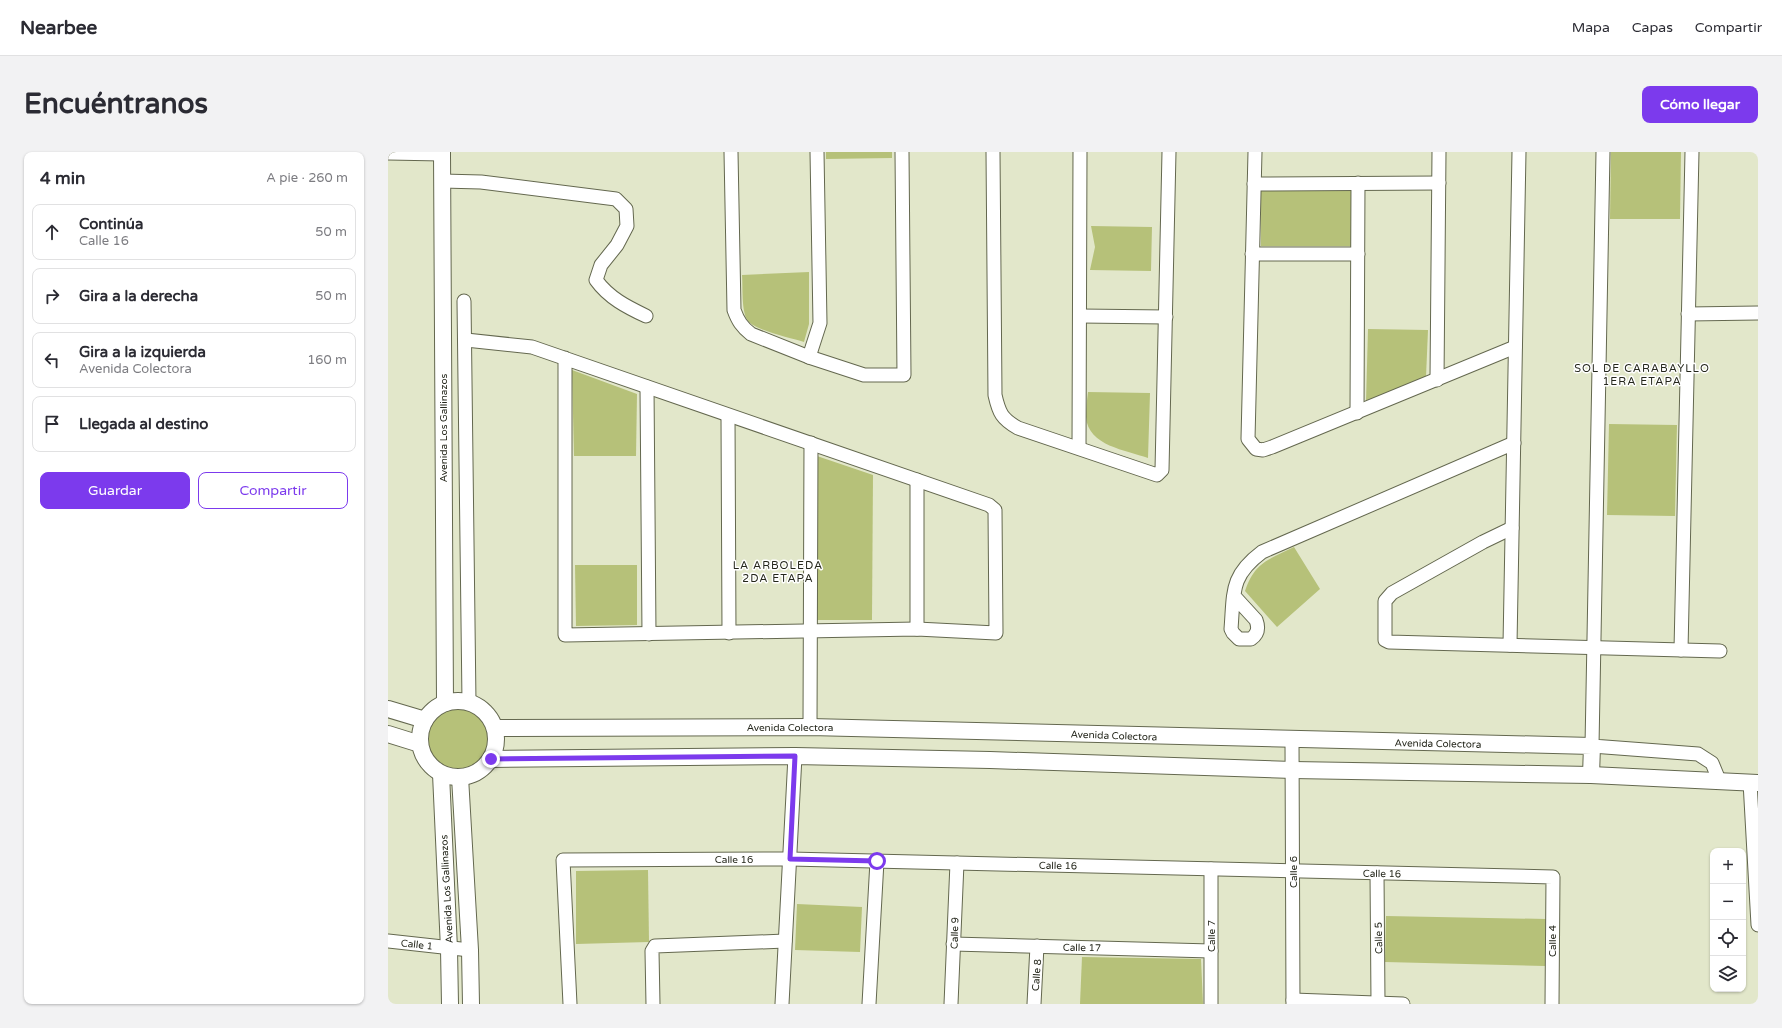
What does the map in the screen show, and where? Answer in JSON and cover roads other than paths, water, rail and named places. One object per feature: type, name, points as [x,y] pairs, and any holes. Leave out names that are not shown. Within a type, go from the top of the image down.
[{"type":"street","points":[[731,152],[734,310],[737,320],[743,328],[751,334],[809,357],[864,375],[904,375],[902,152]]},
{"type":"street","points":[[809,357],[820,324],[817,152]]},
{"type":"street","points":[[993,152],[995,395],[998,409],[1006,421],[1018,428],[1157,475],[1162,470],[1169,152]]},
{"type":"street","points":[[1079,448],[1080,152]]},
{"type":"street","points":[[1255,152],[1248,439],[1251,445],[1256,449],[1263,450],[1272,447],[1515,347]]},
{"type":"street","points":[[1437,380],[1439,152]]},
{"type":"street","points":[[1510,645],[1519,152]]},
{"type":"street","points":[[1591,775],[1603,152]]},
{"type":"street","points":[[1681,650],[1692,152]]},
{"type":"street","points":[[388,153],[442,153]]},
{"type":"street","name":"Avenida Los Gallinazos","points":[[442,153],[445,703]]},
{"type":"street","points":[[442,181],[481,182],[616,199],[626,209],[627,226],[617,245],[601,265],[596,280],[605,292],[626,306],[646,316]]},
{"type":"street","points":[[1357,413],[1358,183]]},
{"type":"street","points":[[1254,184],[1439,183]]},
{"type":"street","points":[[1252,254],[1358,254]]},
{"type":"street","points":[[464,301],[466,340],[469,702]]},
{"type":"street","points":[[1688,314],[1758,313]]},
{"type":"street","points":[[1080,316],[1166,317]]},
{"type":"street","points":[[466,340],[532,347],[565,358],[728,416],[811,443],[989,505],[995,510],[996,633],[917,629],[565,636],[565,358]]},
{"type":"street","points":[[647,387],[649,634]]},
{"type":"street","points":[[728,416],[729,633]]},
{"type":"street","points":[[810,727],[811,443]]},
{"type":"street","points":[[1234,596],[1237,581],[1242,571],[1250,561],[1262,552],[1514,443]]},
{"type":"street","points":[[917,480],[917,629]]},
{"type":"street","points":[[1512,528],[1483,542],[1392,594],[1385,601],[1385,640],[1389,642],[1720,651]]},
{"type":"street","points":[[457,701],[469,702],[479,707],[489,716],[495,728],[496,740],[494,753],[487,765],[478,772],[460,778],[453,778],[441,774],[430,767],[423,756],[420,744],[420,731],[425,720],[433,710],[445,703],[457,701]]},
{"type":"street","points":[[388,709],[425,720]]},
{"type":"street","name":"Avenida Colectora","points":[[495,728],[810,727],[1292,740],[1592,746],[1698,754],[1712,763],[1719,780]]},
{"type":"street","points":[[388,734],[420,744]]},
{"type":"street","name":"Calle 6","points":[[1292,740],[1293,1002]]},
{"type":"street","points":[[491,759],[795,756],[998,760],[1293,770],[1591,775],[1754,782],[1758,925]]},
{"type":"street","points":[[782,1004],[795,756]]},
{"type":"street","name":"Avenida Los Gallinazos","points":[[441,774],[450,1004]]},
{"type":"street","name":"Avenida Los Gallinazos","points":[[460,778],[470,950],[471,1004]]},
{"type":"street","name":"Calle 16","points":[[570,1004],[563,860],[790,859],[1553,877]]},
{"type":"street","points":[[868,1004],[877,861]]},
{"type":"street","name":"Calle 9","points":[[951,1004],[957,863]]},
{"type":"street","name":"Calle 7","points":[[1211,869],[1211,1004]]},
{"type":"street","name":"Calle 5","points":[[1377,873],[1378,1003]]},
{"type":"street","name":"Calle 4","points":[[1552,1004],[1553,877]]},
{"type":"street","name":"Calle 1","points":[[388,941],[424,944],[449,949],[470,950]]},
{"type":"street","points":[[653,1004],[652,951],[655,946],[786,942]]},
{"type":"street","name":"Calle 17","points":[[953,944],[1211,950]]},
{"type":"street","name":"Calle 8","points":[[1034,1004],[1037,946]]},
{"type":"street","points":[[1293,1002],[1403,1004]]},
{"type":"district","name":"SOL DE CARABAYLLO 1ERA ETAPA","points":[[1642,374]]},
{"type":"district","name":"LA ARBOLEDA 2DA ETAPA","points":[[778,571]]}]
